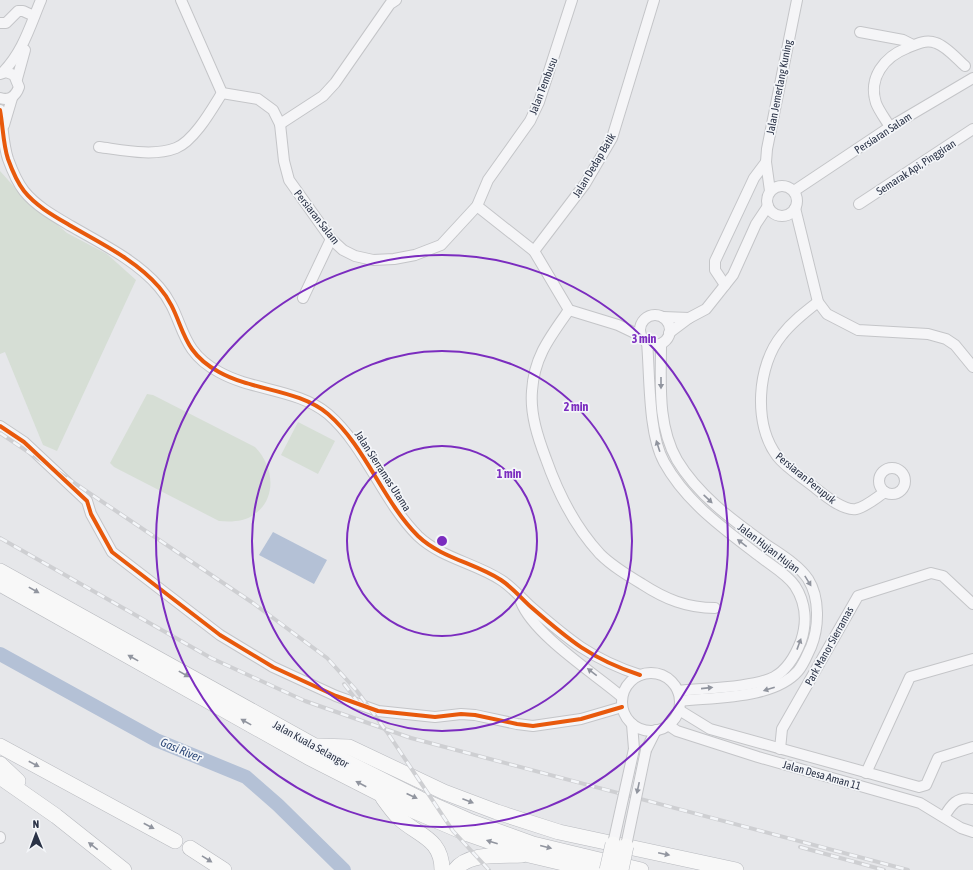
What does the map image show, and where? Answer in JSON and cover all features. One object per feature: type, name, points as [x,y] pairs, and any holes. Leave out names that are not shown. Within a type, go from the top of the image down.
[{"type":"highway","name":"Jalan Kuala Selangor","points":[[0,571],[384,783],[472,822],[533,844],[642,870]]},
{"type":"highway","name":"Jalan Kuala Selangor","points":[[0,584],[308,757],[379,794],[468,834],[529,854],[593,870]]},
{"type":"highway","points":[[0,746],[176,841]]},
{"type":"highway","points":[[315,746],[349,747],[444,792],[497,812],[559,832],[736,870]]},
{"type":"highway","points":[[0,764],[56,816]]},
{"type":"highway","points":[[0,777],[56,816],[124,870]]},
{"type":"highway","points":[[379,794],[399,818],[430,840],[435,846],[440,856],[442,870]]},
{"type":"highway","points":[[608,870],[620,845]]},
{"type":"highway","points":[[620,845],[621,870]]},
{"type":"highway","points":[[190,848],[224,870]]},
{"type":"highway","points":[[455,870],[459,865],[467,860],[529,854]]},
{"type":"street","points":[[1,73],[14,62],[41,0]]},
{"type":"street","points":[[99,147],[158,151],[178,147],[185,142],[203,122],[222,93],[181,0]]},
{"type":"street","name":"Jalan Tembusu","points":[[477,206],[488,180],[530,121],[539,102],[572,0]]},
{"type":"street","name":"Jalan Dedap Batik","points":[[534,251],[585,184],[612,138],[654,0]]},
{"type":"street","name":"Jalan Jemerlang Kuning","points":[[770,191],[766,162],[767,149],[797,0]]},
{"type":"street","points":[[280,124],[323,96],[335,83],[392,1]]},
{"type":"street","points":[[0,23],[6,23],[18,11],[23,11],[34,16]]},
{"type":"street","points":[[1,73],[10,73],[17,79],[29,30]]},
{"type":"street","points":[[860,32],[903,40],[913,45]]},
{"type":"street","points":[[890,127],[876,104],[874,90],[875,77],[882,66],[898,51],[924,42],[938,43],[965,66]]},
{"type":"street","name":"Persiaran Salam","points":[[794,192],[890,127],[973,78]]},
{"type":"street","name":"Jalan Sierramas Utama","points":[[3,127],[12,98],[19,87],[17,79]]},
{"type":"street","name":"Persiaran Salam","points":[[222,93],[261,101],[273,110],[280,124],[284,161],[289,180],[331,239],[343,250],[355,256],[373,260],[394,259],[415,255],[441,245],[477,206]]},
{"type":"street","points":[[0,98],[12,98]]},
{"type":"street","name":"Jalan Sierramas Utama","points":[[0,110],[7,156],[24,190],[37,204],[48,212],[113,251],[149,276],[160,288],[173,310],[187,343],[195,355],[218,372],[242,383],[309,402],[326,413],[347,433],[383,491],[418,535],[440,552],[502,580],[566,639],[583,650],[617,668],[640,675]]},
{"type":"street","name":"Semarak Api, Pinggiran","points":[[859,204],[973,130]]},
{"type":"street","points":[[725,285],[715,270],[715,261],[754,178],[766,162]]},
{"type":"street","points":[[768,174],[782,186],[794,192],[797,200],[795,208],[818,302],[827,314],[858,330],[928,334],[946,339],[955,345],[973,367]]},
{"type":"street","points":[[477,206],[534,251],[569,310],[618,326],[644,339],[660,344],[670,333],[689,318],[706,308],[733,275],[756,224],[768,206],[768,196],[770,191],[778,186],[782,186]]},
{"type":"street","points":[[768,206],[801,232]]},
{"type":"street","points":[[756,224],[795,208]]},
{"type":"street","points":[[303,298],[331,239]]},
{"type":"street","name":"Persiaran Perupuk","points":[[818,302],[781,335],[773,350],[764,375],[761,392],[762,418],[765,432],[770,446],[778,457],[818,490],[845,508],[857,509],[885,492]]},
{"type":"street","points":[[569,310],[545,343],[534,376],[532,392],[533,413],[542,448],[562,499],[591,544],[618,569],[658,594],[677,603],[690,607],[715,608]]},
{"type":"street","points":[[644,339],[640,327],[649,316],[658,315],[663,317],[689,318]]},
{"type":"street","points":[[663,317],[669,324],[670,333]]},
{"type":"street","points":[[618,326],[642,323]]},
{"type":"street","name":"Jalan Hujan Hujan","points":[[644,339],[654,427],[657,445],[664,462],[684,491],[698,506],[723,528],[788,578],[801,597],[805,611],[805,625],[797,651],[782,671],[773,677],[756,682],[679,701]]},
{"type":"street","name":"Jalan Hujan Hujan","points":[[660,344],[662,412],[664,427],[676,458],[694,484],[718,508],[729,518],[791,562],[804,575],[813,589],[816,605],[814,641],[798,671],[784,682],[778,686],[758,692],[679,701]]},
{"type":"street","points":[[0,426],[24,442],[87,501],[91,514],[112,552],[220,635],[273,666],[336,696],[378,711],[434,717],[461,714],[534,726],[581,719],[622,702]]},
{"type":"street","name":"Park Manor Sierramas","points":[[780,749],[782,729],[858,596],[931,573],[943,576],[973,604]]},
{"type":"street","name":"Jalan Sierramas Utama","points":[[518,596],[524,609],[539,629],[622,702]]},
{"type":"street","points":[[866,773],[910,677],[973,659]]},
{"type":"street","points":[[679,701],[675,719],[668,725],[656,730],[640,728],[632,724],[626,716],[622,702],[628,684],[640,675],[658,674],[666,677],[679,701],[710,729],[866,773],[923,787],[926,785],[938,758],[973,747]]},
{"type":"street","points":[[620,845],[634,749],[632,724]]},
{"type":"street","name":"Jalan Desa Aman 11","points":[[668,725],[677,731],[758,757],[920,803],[961,828],[973,832]]},
{"type":"street","points":[[620,845],[646,750],[656,730]]},
{"type":"street","points":[[944,817],[955,802],[967,798],[973,799]]},
{"type":"shaded area","points":[[0,171],[17,190],[67,233],[107,254],[136,280],[57,451],[43,445],[5,352],[0,354]]},
{"type":"shaded area","points":[[147,394],[153,395],[255,447],[266,463],[269,472],[270,490],[262,507],[255,514],[242,520],[219,521],[114,467],[110,463]]},
{"type":"shaded area","points":[[298,422],[335,441],[318,474],[281,455]]},
{"type":"water","points":[[273,532],[327,560],[314,584],[259,555]]},
{"type":"waterway","name":"Gasi River","points":[[0,654],[156,740],[246,777],[278,805],[344,870]]},
{"type":"railway","points":[[0,433],[253,603],[327,658],[357,691],[387,732],[453,831],[489,870]]},
{"type":"railway","points":[[0,538],[211,658],[305,701],[411,738],[908,870]]},
{"type":"railway","points":[[344,684],[361,706]]},
{"type":"railway","points":[[800,847],[884,870]]},
{"type":"cycle path","points":[[0,110],[8,159],[15,176],[24,191],[46,210],[129,260],[150,277],[168,299],[188,343],[205,363],[232,378],[303,400],[328,414],[353,442],[405,522],[427,544],[501,580],[569,639],[594,655],[623,669],[640,675]]},
{"type":"cycle path","points":[[0,426],[24,442],[87,501],[91,514],[112,552],[220,635],[273,667],[336,696],[378,711],[435,717],[461,714],[475,715],[533,726],[581,719],[622,707]]}]
